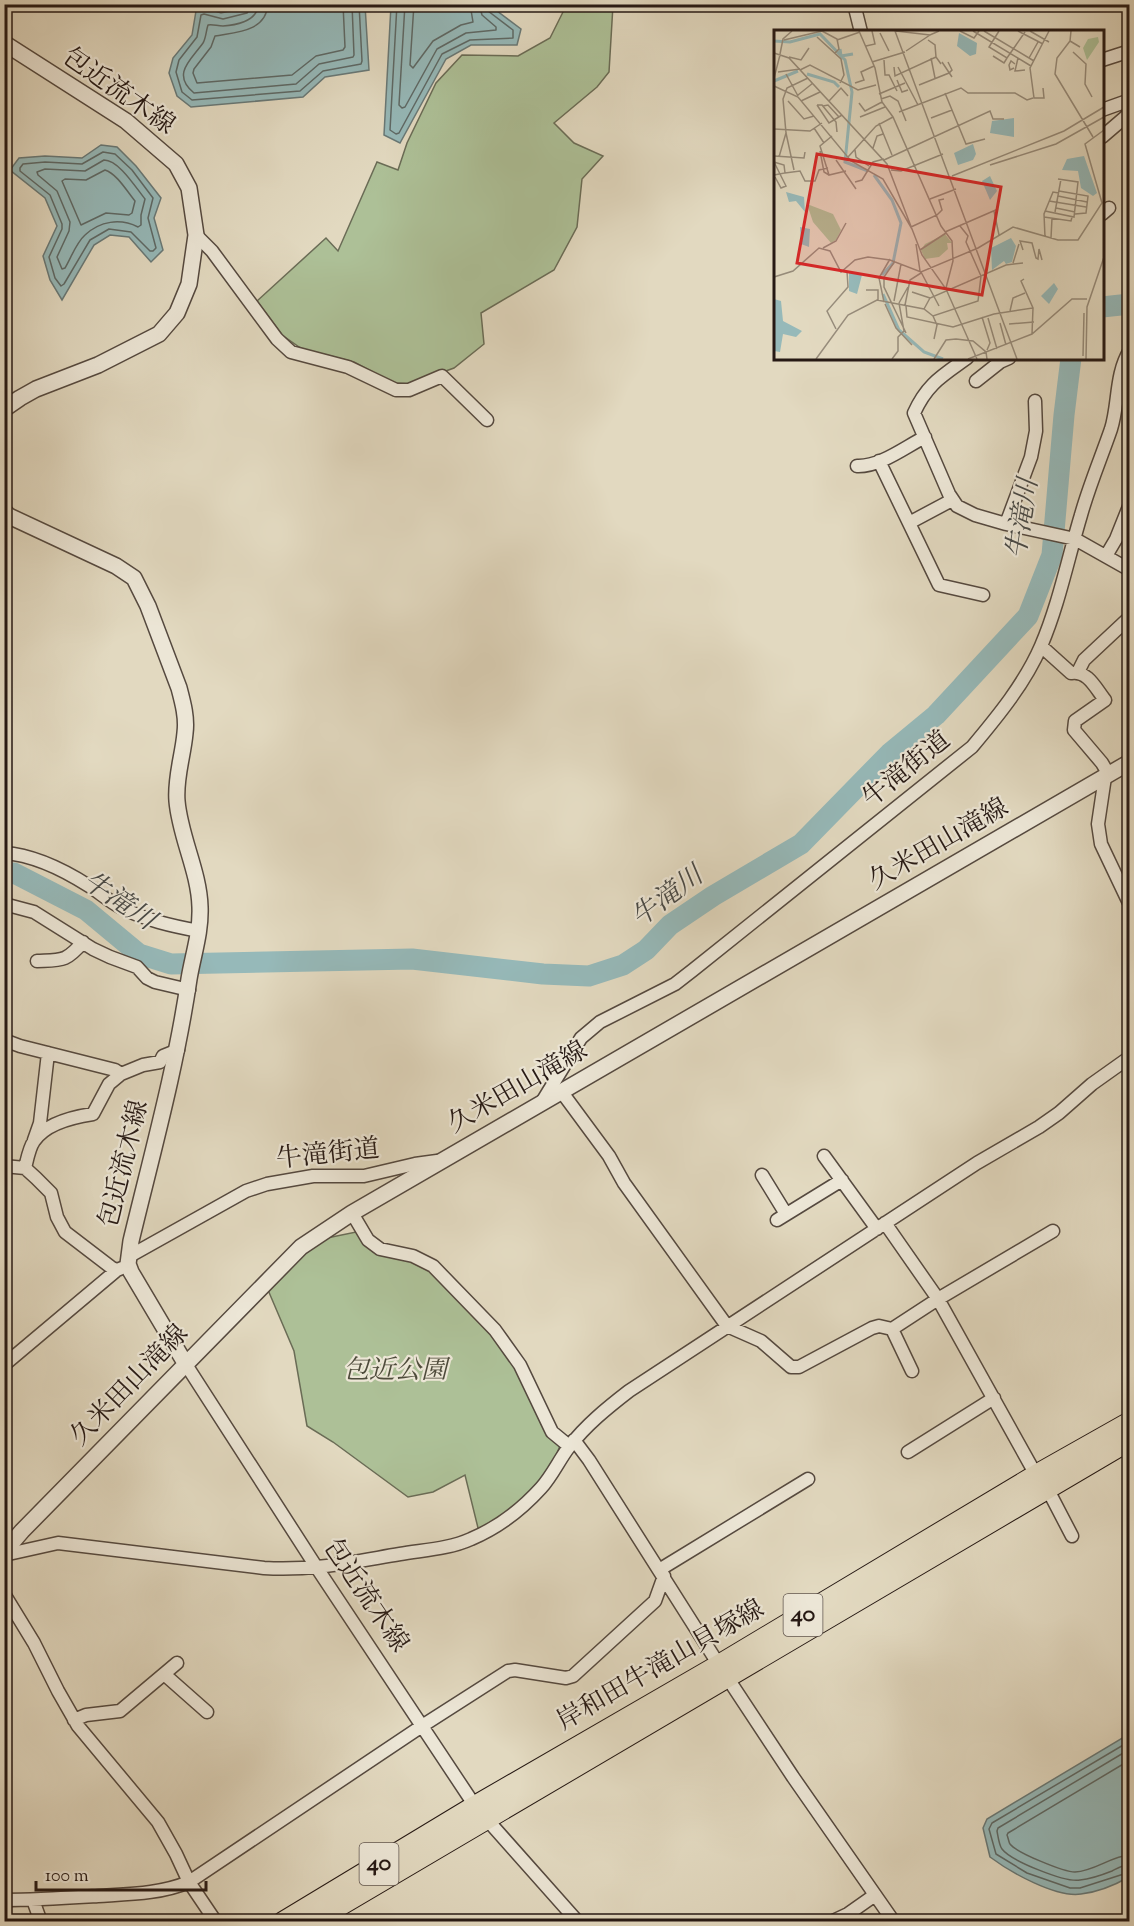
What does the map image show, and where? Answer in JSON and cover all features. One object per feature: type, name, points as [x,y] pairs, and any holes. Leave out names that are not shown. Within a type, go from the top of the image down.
[{"type":"main road","name":"岸和田牛滝山貝塚線","points":[[283,1922],[480,1812],[723,1671],[1042,1482],[1130,1422]]},
{"type":"main road","name":"岸和田牛滝山貝塚線","points":[[1042,1482],[1130,1440]]},
{"type":"main road","name":"岸和田牛滝山貝塚線","points":[[312,1922],[438,1849],[480,1812]]},
{"type":"street","points":[[854,4],[860,30]]},
{"type":"street","name":"包近流木線","points":[[4,43],[126,121],[176,164],[189,188],[196,235],[189,284],[177,313],[159,334],[98,365],[36,389],[4,409]]},
{"type":"street","points":[[1104,59],[1130,51]]},
{"type":"street","points":[[1104,109],[1130,100]]},
{"type":"street","points":[[1104,134],[1130,112]]},
{"type":"street","points":[[196,235],[212,251],[277,339],[291,352],[348,367],[396,390],[409,390],[442,376],[487,420]]},
{"type":"street","name":"牛滝街道","points":[[542,1102],[581,1038],[600,1022],[675,984],[972,747],[997,717],[1041,646],[1072,538],[1116,414],[1120,374],[1130,350]]},
{"type":"street","points":[[964,360],[934,381],[914,413],[952,500],[957,506],[975,515],[1072,538],[1130,570]]},
{"type":"street","points":[[976,381],[1004,360]]},
{"type":"street","points":[[1006,524],[1031,457],[1035,431],[1035,401]]},
{"type":"street","points":[[856,466],[865,466],[879,461],[925,437]]},
{"type":"street","points":[[879,461],[939,585],[983,595]]},
{"type":"street","points":[[909,523],[952,500]]},
{"type":"street","points":[[1106,556],[1116,539],[1130,504]]},
{"type":"street","name":"包近流木線","points":[[6,514],[116,566],[134,578],[141,590],[179,688],[186,717],[177,783],[177,804],[197,884],[200,907],[197,939],[178,1050],[125,1264],[185,1363],[317,1568],[480,1812],[578,1922]]},
{"type":"street","points":[[1078,672],[1084,660],[1130,617]]},
{"type":"street","points":[[1041,646],[1071,673],[1078,672],[1085,675],[1105,700],[1075,721],[1074,730],[1102,763],[1107,776],[1098,824],[1101,844],[1130,905]]},
{"type":"street","name":"久米田山滝線","points":[[4,1554],[22,1531],[301,1246],[441,1160],[1130,762]]},
{"type":"street","points":[[4,853],[32,858],[59,869],[118,906],[142,917],[171,926],[197,939]]},
{"type":"street","points":[[4,904],[34,912],[110,957],[137,967],[147,978],[155,982],[189,986]]},
{"type":"street","points":[[37,961],[61,960],[70,957],[83,942]]},
{"type":"street","points":[[4,1040],[115,1070],[121,1074]]},
{"type":"street","points":[[34,1141],[51,1126],[72,1117],[93,1114],[110,1084],[121,1074],[143,1065],[160,1062],[163,1056],[178,1050]]},
{"type":"street","points":[[25,1168],[40,1123],[48,1053]]},
{"type":"street","points":[[4,1554],[58,1543],[294,1570],[442,1547],[470,1540],[495,1527],[522,1507],[542,1487],[572,1443],[603,1411],[620,1398],[977,1163],[1059,1113],[1092,1084],[1130,1057]]},
{"type":"street","points":[[561,1091],[609,1156],[624,1183],[728,1326],[761,1341],[791,1367],[799,1367],[872,1328],[879,1326],[892,1329],[1053,1231]]},
{"type":"street","points":[[824,1156],[938,1299],[1072,1536]]},
{"type":"street","name":"牛滝街道","points":[[4,1365],[125,1264],[246,1191],[267,1184],[313,1176],[364,1176],[441,1160]]},
{"type":"street","points":[[4,1166],[25,1168],[51,1193],[57,1216],[65,1232],[112,1268],[125,1264]]},
{"type":"street","points":[[762,1175],[782,1217],[842,1180]]},
{"type":"street","points":[[352,1213],[368,1240],[380,1249],[413,1256],[433,1266],[495,1330],[520,1365],[552,1432],[572,1443],[589,1460],[723,1671],[793,1777],[894,1922]]},
{"type":"street","points":[[892,1329],[912,1371]]},
{"type":"street","points":[[908,1452],[994,1398]]},
{"type":"street","points":[[4,1900],[140,1893],[168,1890],[189,1882],[508,1671],[515,1670],[566,1678],[573,1676],[655,1601],[662,1573],[808,1479]]},
{"type":"street","points":[[4,1594],[34,1643],[74,1720],[158,1822],[189,1882],[216,1922]]},
{"type":"street","points":[[74,1720],[86,1715],[120,1711],[177,1663]]},
{"type":"street","points":[[164,1674],[207,1712]]},
{"type":"street","points":[[831,1922],[848,1914],[875,1895]]},
{"type":"street","points":[[33,1900],[41,1922]]},
{"type":"green space","points":[[570,4],[613,5],[609,72],[597,87],[554,123],[574,143],[603,156],[582,179],[577,227],[554,270],[481,313],[484,344],[454,368],[410,384],[393,383],[354,362],[302,349],[282,335],[257,301],[326,238],[338,251],[377,162],[398,170],[407,143],[436,83],[462,55],[518,56],[550,38],[566,6]]},
{"type":"green space","name":"包近公園","points":[[356,1232],[365,1244],[407,1258],[427,1268],[485,1328],[509,1357],[534,1404],[541,1424],[560,1446],[553,1462],[526,1499],[479,1532],[465,1475],[433,1492],[408,1497],[333,1442],[307,1426],[294,1351],[268,1290],[302,1256],[327,1238]]},
{"type":"water","points":[[197,5],[221,13],[256,5],[365,5],[369,70],[325,77],[303,97],[191,107],[177,96],[169,73],[173,58],[192,35]]},
{"type":"water","points":[[391,5],[489,5],[521,29],[517,45],[471,45],[446,59],[400,143],[384,135]]},
{"type":"water","points":[[101,145],[117,147],[136,166],[161,198],[154,218],[163,250],[151,262],[129,237],[110,235],[94,245],[62,300],[50,280],[43,256],[57,226],[45,198],[10,170],[19,158],[45,156],[82,158]]},
{"type":"water","points":[[1129,1734],[1129,1877],[1100,1890],[1071,1894],[1034,1883],[990,1857],[983,1828],[987,1819]]},
{"type":"waterway","name":"牛滝川","points":[[1104,307],[1130,304]]},
{"type":"waterway","name":"牛滝川","points":[[4,874],[14,873],[86,910],[139,954],[171,964],[412,959],[543,974],[589,976],[623,965],[646,950],[670,925],[713,896],[801,844],[890,753],[936,715],[1028,616],[1052,555],[1071,360]]}]
